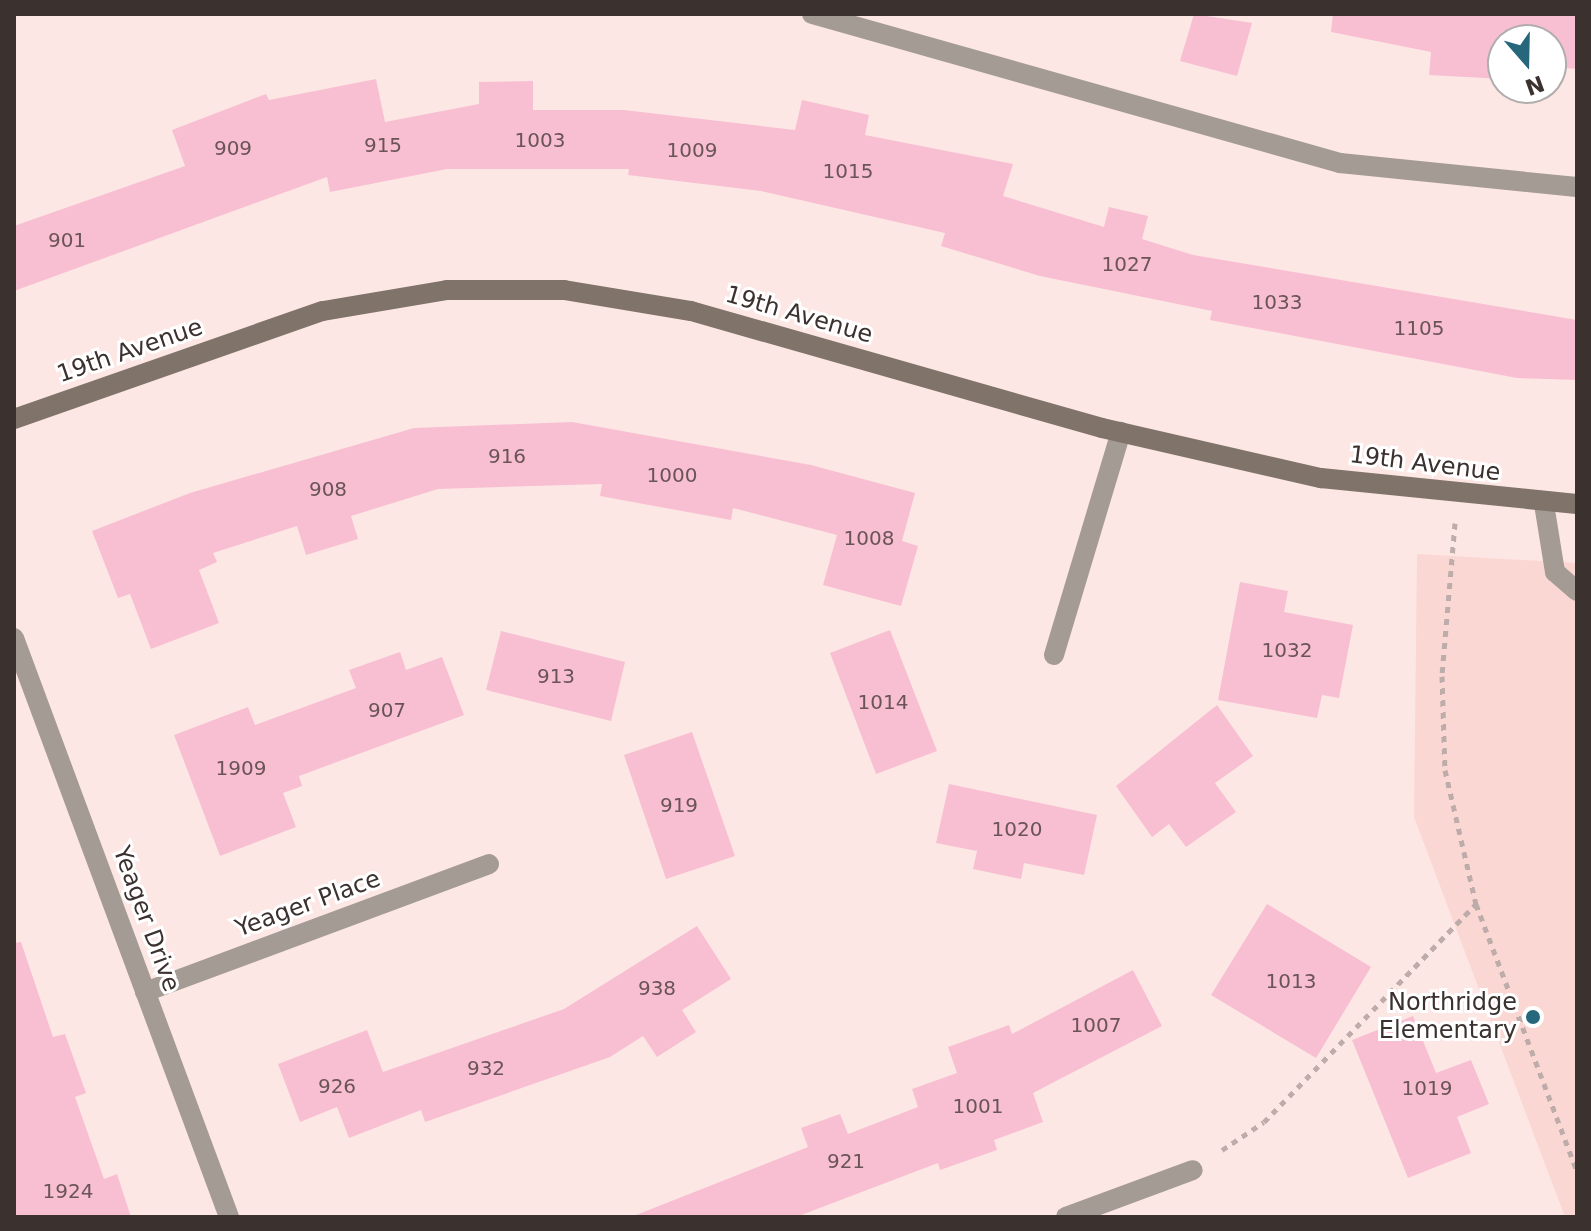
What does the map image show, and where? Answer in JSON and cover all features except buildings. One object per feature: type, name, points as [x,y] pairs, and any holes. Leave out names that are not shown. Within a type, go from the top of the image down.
[{"type":"street","points":[[812,14],[1340,163],[1577,187]]},
{"type":"street","name":"19th Avenue","points":[[14,419],[323,311],[447,290],[564,290],[691,311],[1121,432],[1321,478],[1544,504],[1577,504]]},
{"type":"street","points":[[1054,655],[1121,432]]},
{"type":"street","points":[[1544,504],[1555,572],[1577,591]]},
{"type":"street","name":"Yeager Drive","points":[[14,638],[229,1217]]},
{"type":"street","name":"Yeager Place","points":[[145,992],[489,864]]},
{"type":"street","points":[[1066,1217],[1193,1170]]},
{"type":"path","points":[[1455,494],[1442,676],[1445,770],[1476,904],[1577,1171]]},
{"type":"path","points":[[1193,1170],[1264,1122],[1476,904]]},
{"type":"shaded area","name":"Northridge Elementary","points":[[1417,554],[1577,563],[1577,1217],[1565,1217],[1414,817]]},
{"type":"place","name":"Northridge Elementary","points":[[1533,1017]]}]
